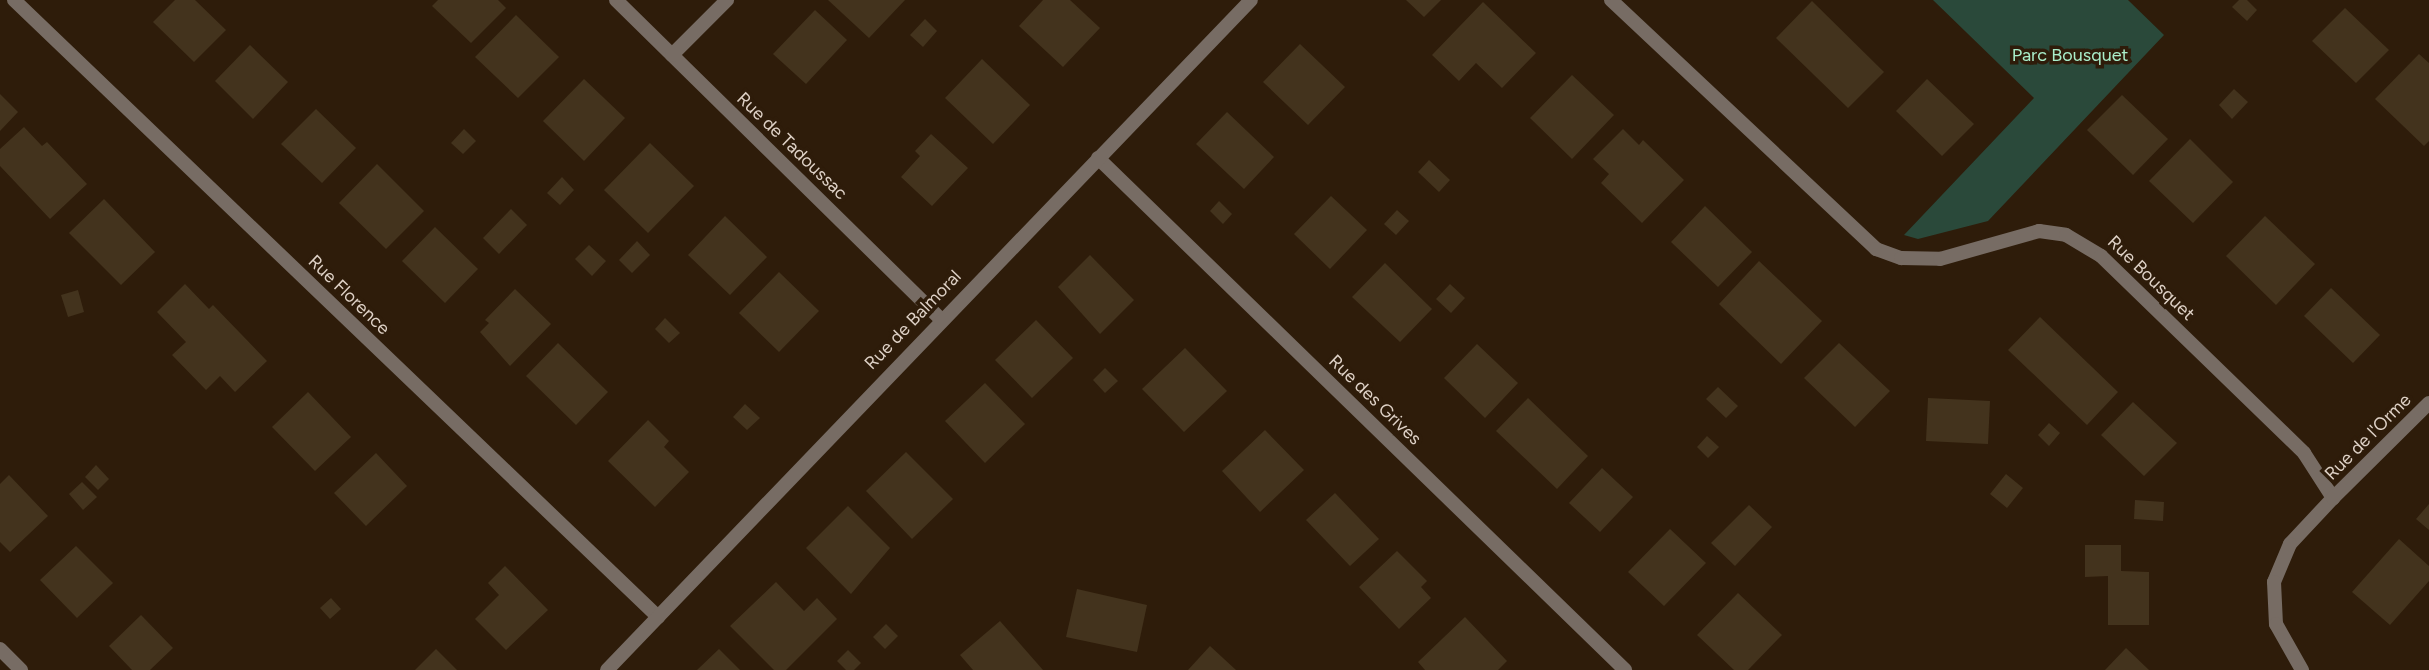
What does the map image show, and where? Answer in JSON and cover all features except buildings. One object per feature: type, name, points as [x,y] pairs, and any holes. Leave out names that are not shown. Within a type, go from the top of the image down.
[{"type":"street","name":"Rue Florence","points":[[14,0],[657,617]]},
{"type":"street","name":"Rue de Tadoussac","points":[[616,0],[940,318]]},
{"type":"street","points":[[672,55],[727,0]]},
{"type":"street","name":"Rue de Balmoral","points":[[607,670],[940,318],[1251,0]]},
{"type":"street","name":"Rue Bousquet","points":[[1611,0],[1876,249],[1901,258],[1927,261],[2039,232],[2066,235],[2090,247],[2304,453],[2333,498]]},
{"type":"street","name":"Rue des Grives","points":[[1098,158],[1625,670]]},
{"type":"street","name":"Rue de l'Orme","points":[[2333,498],[2429,403]]},
{"type":"street","points":[[2302,670],[2276,624],[2274,582],[2290,544],[2333,498]]},
{"type":"street","points":[[0,649],[21,670]]},
{"type":"green space","name":"Parc Bousquet","points":[[1933,0],[2128,0],[2164,35],[1988,221],[1918,239],[1904,235],[2034,98]]}]
